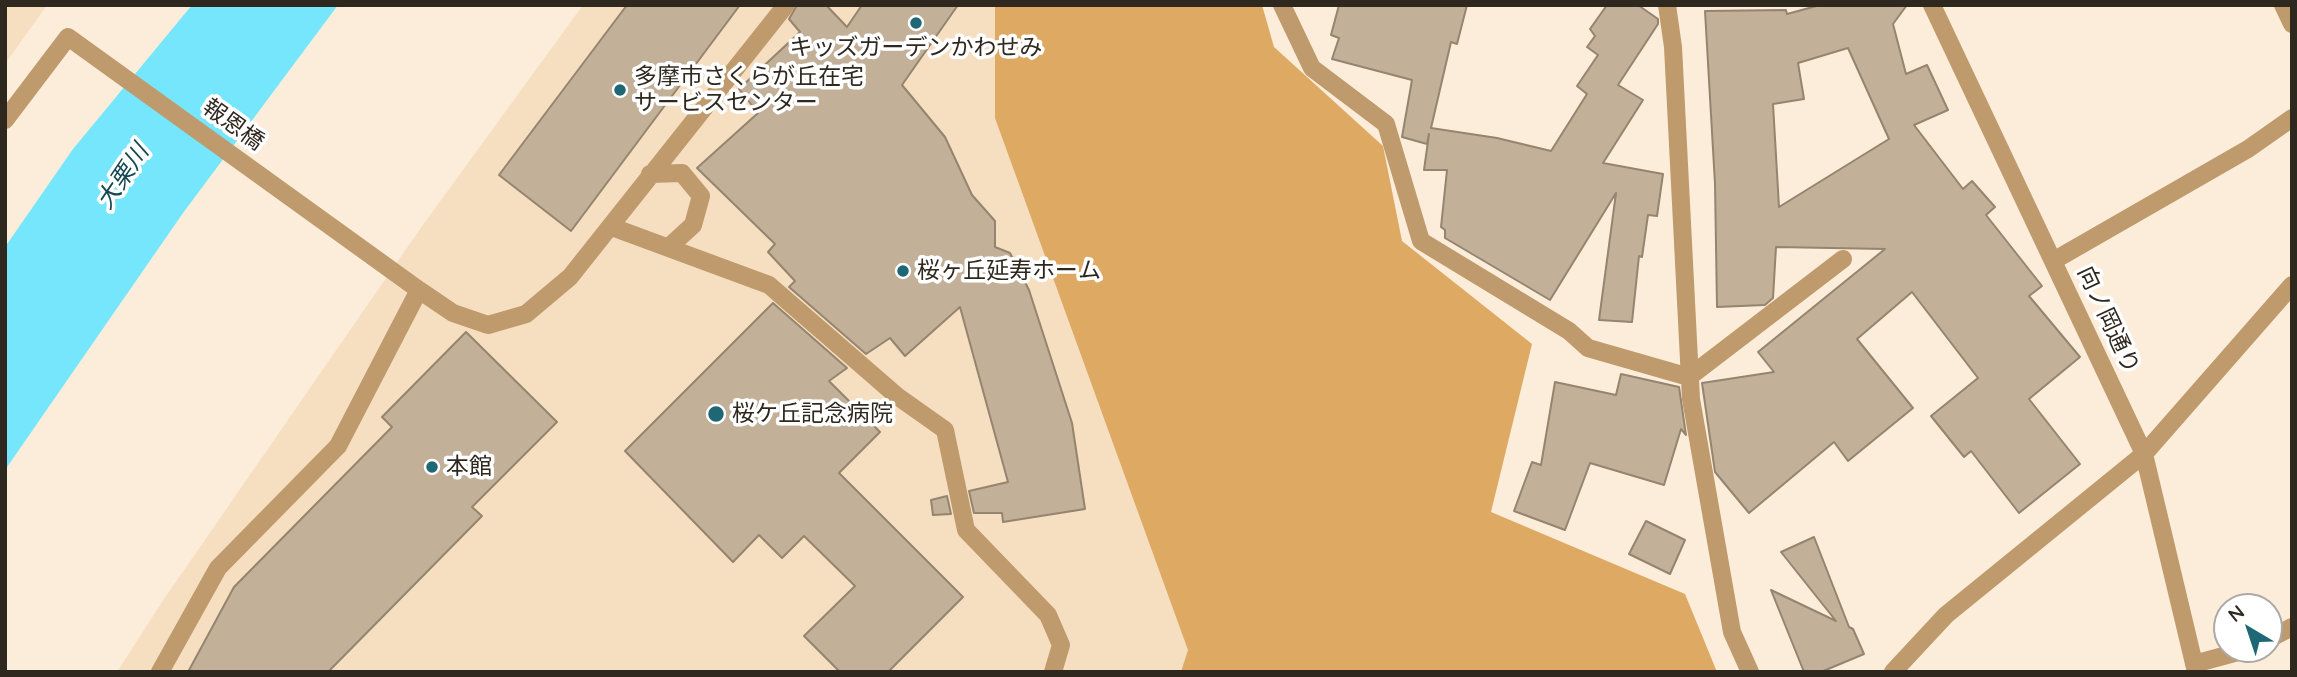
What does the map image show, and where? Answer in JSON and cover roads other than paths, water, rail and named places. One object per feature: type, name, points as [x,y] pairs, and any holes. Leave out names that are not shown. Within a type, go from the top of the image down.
[{"type":"street","name":"報恩橋","points":[[5,120],[68,37],[419,290],[453,313],[488,325],[526,314],[570,277],[786,5]]},
{"type":"street","points":[[1282,5],[1312,68],[1387,124],[1421,241],[1569,331],[1588,348],[1689,377]]},
{"type":"street","points":[[1667,5],[1673,47],[1689,377],[1732,632],[1751,672]]},
{"type":"street","name":"向ノ岡通り","points":[[1932,5],[2144,454],[2195,668]]},
{"type":"street","points":[[2283,5],[2292,24]]},
{"type":"street","points":[[2053,261],[2248,149],[2292,118]]},
{"type":"street","points":[[650,174],[682,173],[701,196],[694,225],[669,247]]},
{"type":"street","points":[[612,227],[769,285],[897,396],[945,430],[966,530],[1048,615],[1061,645],[1053,672]]},
{"type":"street","points":[[1689,377],[1843,259]]},
{"type":"street","points":[[1894,672],[1946,615],[2144,454],[2292,285]]},
{"type":"street","points":[[160,672],[218,568],[338,446],[419,290]]},
{"type":"street","points":[[2195,668],[2213,662]]},
{"type":"water","name":"大栗川","points":[[192,5],[338,5],[183,213],[5,470],[5,247],[73,149]]},
{"type":"place","name":"キッズガーデンかわせみ","points":[[916,23]]},
{"type":"place","name":"多摩市さくらが丘在宅 サービスセンター","points":[[620,90]]},
{"type":"place","name":"桜ヶ丘延寿ホーム","points":[[903,271]]},
{"type":"place","name":"桜ケ丘記念病院","points":[[716,414]]},
{"type":"place","name":"本館","points":[[432,467]]}]
